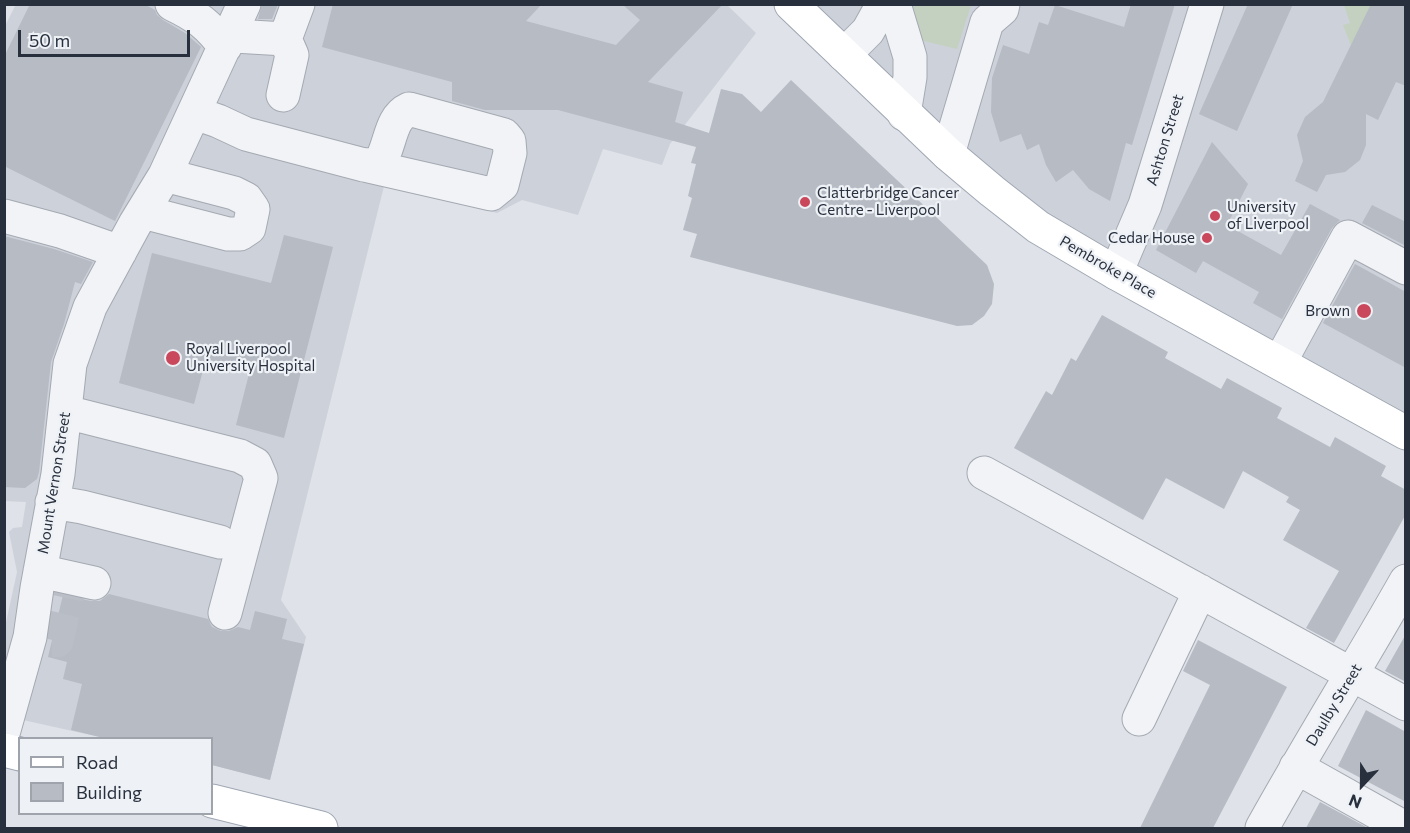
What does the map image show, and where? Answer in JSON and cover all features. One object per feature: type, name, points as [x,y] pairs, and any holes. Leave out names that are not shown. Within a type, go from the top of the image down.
[{"type":"main road","name":"Pembroke Place","points":[[791,4],[904,114],[948,154],[1028,220],[1116,273],[1406,433]]},
{"type":"main road","points":[[213,801],[321,828]]},
{"type":"street","points":[[283,95],[292,55],[285,39],[298,4]]},
{"type":"street","points":[[844,55],[868,31],[883,4]]},
{"type":"street","points":[[894,4],[910,57],[910,77],[904,114]]},
{"type":"street","points":[[948,154],[987,22],[1002,9],[1003,4]]},
{"type":"street","name":"Ashton Street","points":[[1116,273],[1145,206],[1208,4]]},
{"type":"street","points":[[213,17],[234,36],[285,39]]},
{"type":"street","name":"Mount Vernon Street","points":[[4,730],[41,638],[69,579],[50,483],[66,412],[66,384],[77,342],[90,307],[135,224],[165,175],[195,113],[213,17]]},
{"type":"street","points":[[195,113],[218,120],[246,134],[364,165]]},
{"type":"street","points":[[143,212],[228,234],[240,234],[249,228],[253,209],[246,199],[234,193],[165,175]]},
{"type":"street","points":[[4,216],[60,231],[120,252]]},
{"type":"street","points":[[1280,362],[1348,237],[1406,268]]},
{"type":"street","points":[[66,412],[240,456],[255,464],[261,478],[225,613]]},
{"type":"street","points":[[984,473],[1406,704]]},
{"type":"street","points":[[50,483],[82,507],[220,542]]},
{"type":"street","name":"Daulby Street","points":[[1262,828],[1406,581]]},
{"type":"street","points":[[1138,719],[1200,591]]},
{"type":"street","points":[[1296,767],[1405,828]]},
{"type":"shaded area","name":"Royal Liverpool University Hospital","points":[[16,4],[726,4],[756,33],[670,144],[662,165],[603,149],[578,215],[522,200],[497,213],[385,182],[281,600],[306,637],[270,780],[213,765],[213,737],[100,737],[5,716],[5,627],[17,572],[9,532],[13,528],[22,527],[26,502],[4,501],[4,28]]},
{"type":"shaded area","name":"University of Liverpool","points":[[802,5],[1405,5],[1405,433],[1074,249]]},
{"type":"green space","points":[[913,5],[971,5],[957,49],[920,40]]},
{"type":"green space","points":[[1344,5],[1382,5],[1351,45],[1343,25],[1350,23]]},
{"type":"building","points":[[30,4],[144,4],[155,10],[163,20],[185,33],[201,47],[115,221],[4,166],[4,57]]},
{"type":"building","points":[[262,4],[278,4],[272,19],[258,19]]},
{"type":"building","points":[[333,4],[542,4],[526,21],[616,45],[640,20],[622,4],[723,4],[648,82],[683,92],[675,122],[709,133],[721,89],[742,94],[761,112],[791,80],[987,265],[994,284],[992,304],[984,316],[972,325],[957,326],[690,257],[697,234],[683,230],[692,198],[688,196],[696,164],[691,163],[696,147],[558,110],[485,110],[452,101],[452,82],[322,47]]},
{"type":"building","points":[[1131,4],[1175,4],[1132,145],[1126,143],[1110,201],[1089,189],[1073,170],[1056,182],[1046,165],[1039,144],[1027,150],[1021,134],[1000,142],[991,112],[992,78],[1003,45],[1029,54],[1039,22],[1048,25],[1055,5],[1124,27]]},
{"type":"building","points":[[1248,4],[1293,4],[1237,131],[1199,114]]},
{"type":"building","points":[[1371,4],[1406,4],[1406,86],[1396,82],[1378,120],[1366,114],[1366,145],[1360,160],[1345,172],[1326,175],[1317,192],[1295,181],[1303,161],[1297,135],[1305,117],[1323,102]]},
{"type":"building","name":"Cedar House","points":[[1212,142],[1248,184],[1227,225],[1281,255],[1310,204],[1340,220],[1332,228],[1282,319],[1253,303],[1259,292],[1203,261],[1196,273],[1156,250]]},
{"type":"building","points":[[1372,205],[1406,222],[1406,246],[1362,223]]},
{"type":"building","points":[[284,235],[333,247],[284,438],[236,425],[250,370],[206,359],[194,404],[119,383],[152,253],[271,283]]},
{"type":"building","points":[[4,236],[93,262],[81,284],[75,282],[51,362],[39,472],[37,479],[25,488],[4,487]]},
{"type":"building","points":[[1355,264],[1406,292],[1406,368],[1323,323]]},
{"type":"building","points":[[1102,315],[1168,352],[1165,358],[1221,389],[1227,378],[1282,408],[1277,418],[1330,447],[1335,437],[1386,466],[1381,476],[1406,490],[1406,514],[1334,643],[1306,628],[1339,571],[1283,540],[1300,510],[1286,502],[1289,497],[1243,471],[1224,509],[1166,478],[1143,520],[1014,448],[1046,391],[1052,395],[1071,358],[1076,361]]},
{"type":"building","points":[[109,594],[208,619],[212,627],[221,631],[229,631],[238,627],[250,630],[255,611],[287,619],[282,639],[304,644],[270,780],[213,765],[213,737],[100,737],[71,730],[82,684],[63,679],[67,662],[48,657],[63,595],[100,601]]},
{"type":"building","points":[[1406,634],[1406,682],[1385,671]]},
{"type":"building","points":[[1198,640],[1287,687],[1213,828],[1140,828],[1210,685],[1183,671]]},
{"type":"building","points":[[1366,710],[1406,732],[1406,802],[1338,766]]},
{"type":"building","points":[[1320,802],[1368,828],[1306,828]]},
{"type":"tunnel","points":[[52,641],[57,641],[70,585]]},
{"type":"place","name":"Clatterbridge Cancer Centre - Liverpool","points":[[805,202]]},
{"type":"place","name":"University of Liverpool","points":[[1215,216]]},
{"type":"place","name":"Cedar House","points":[[1207,238]]},
{"type":"place","name":"Brown","points":[[1364,311]]},
{"type":"place","name":"Royal Liverpool University Hospital","points":[[173,358]]}]
